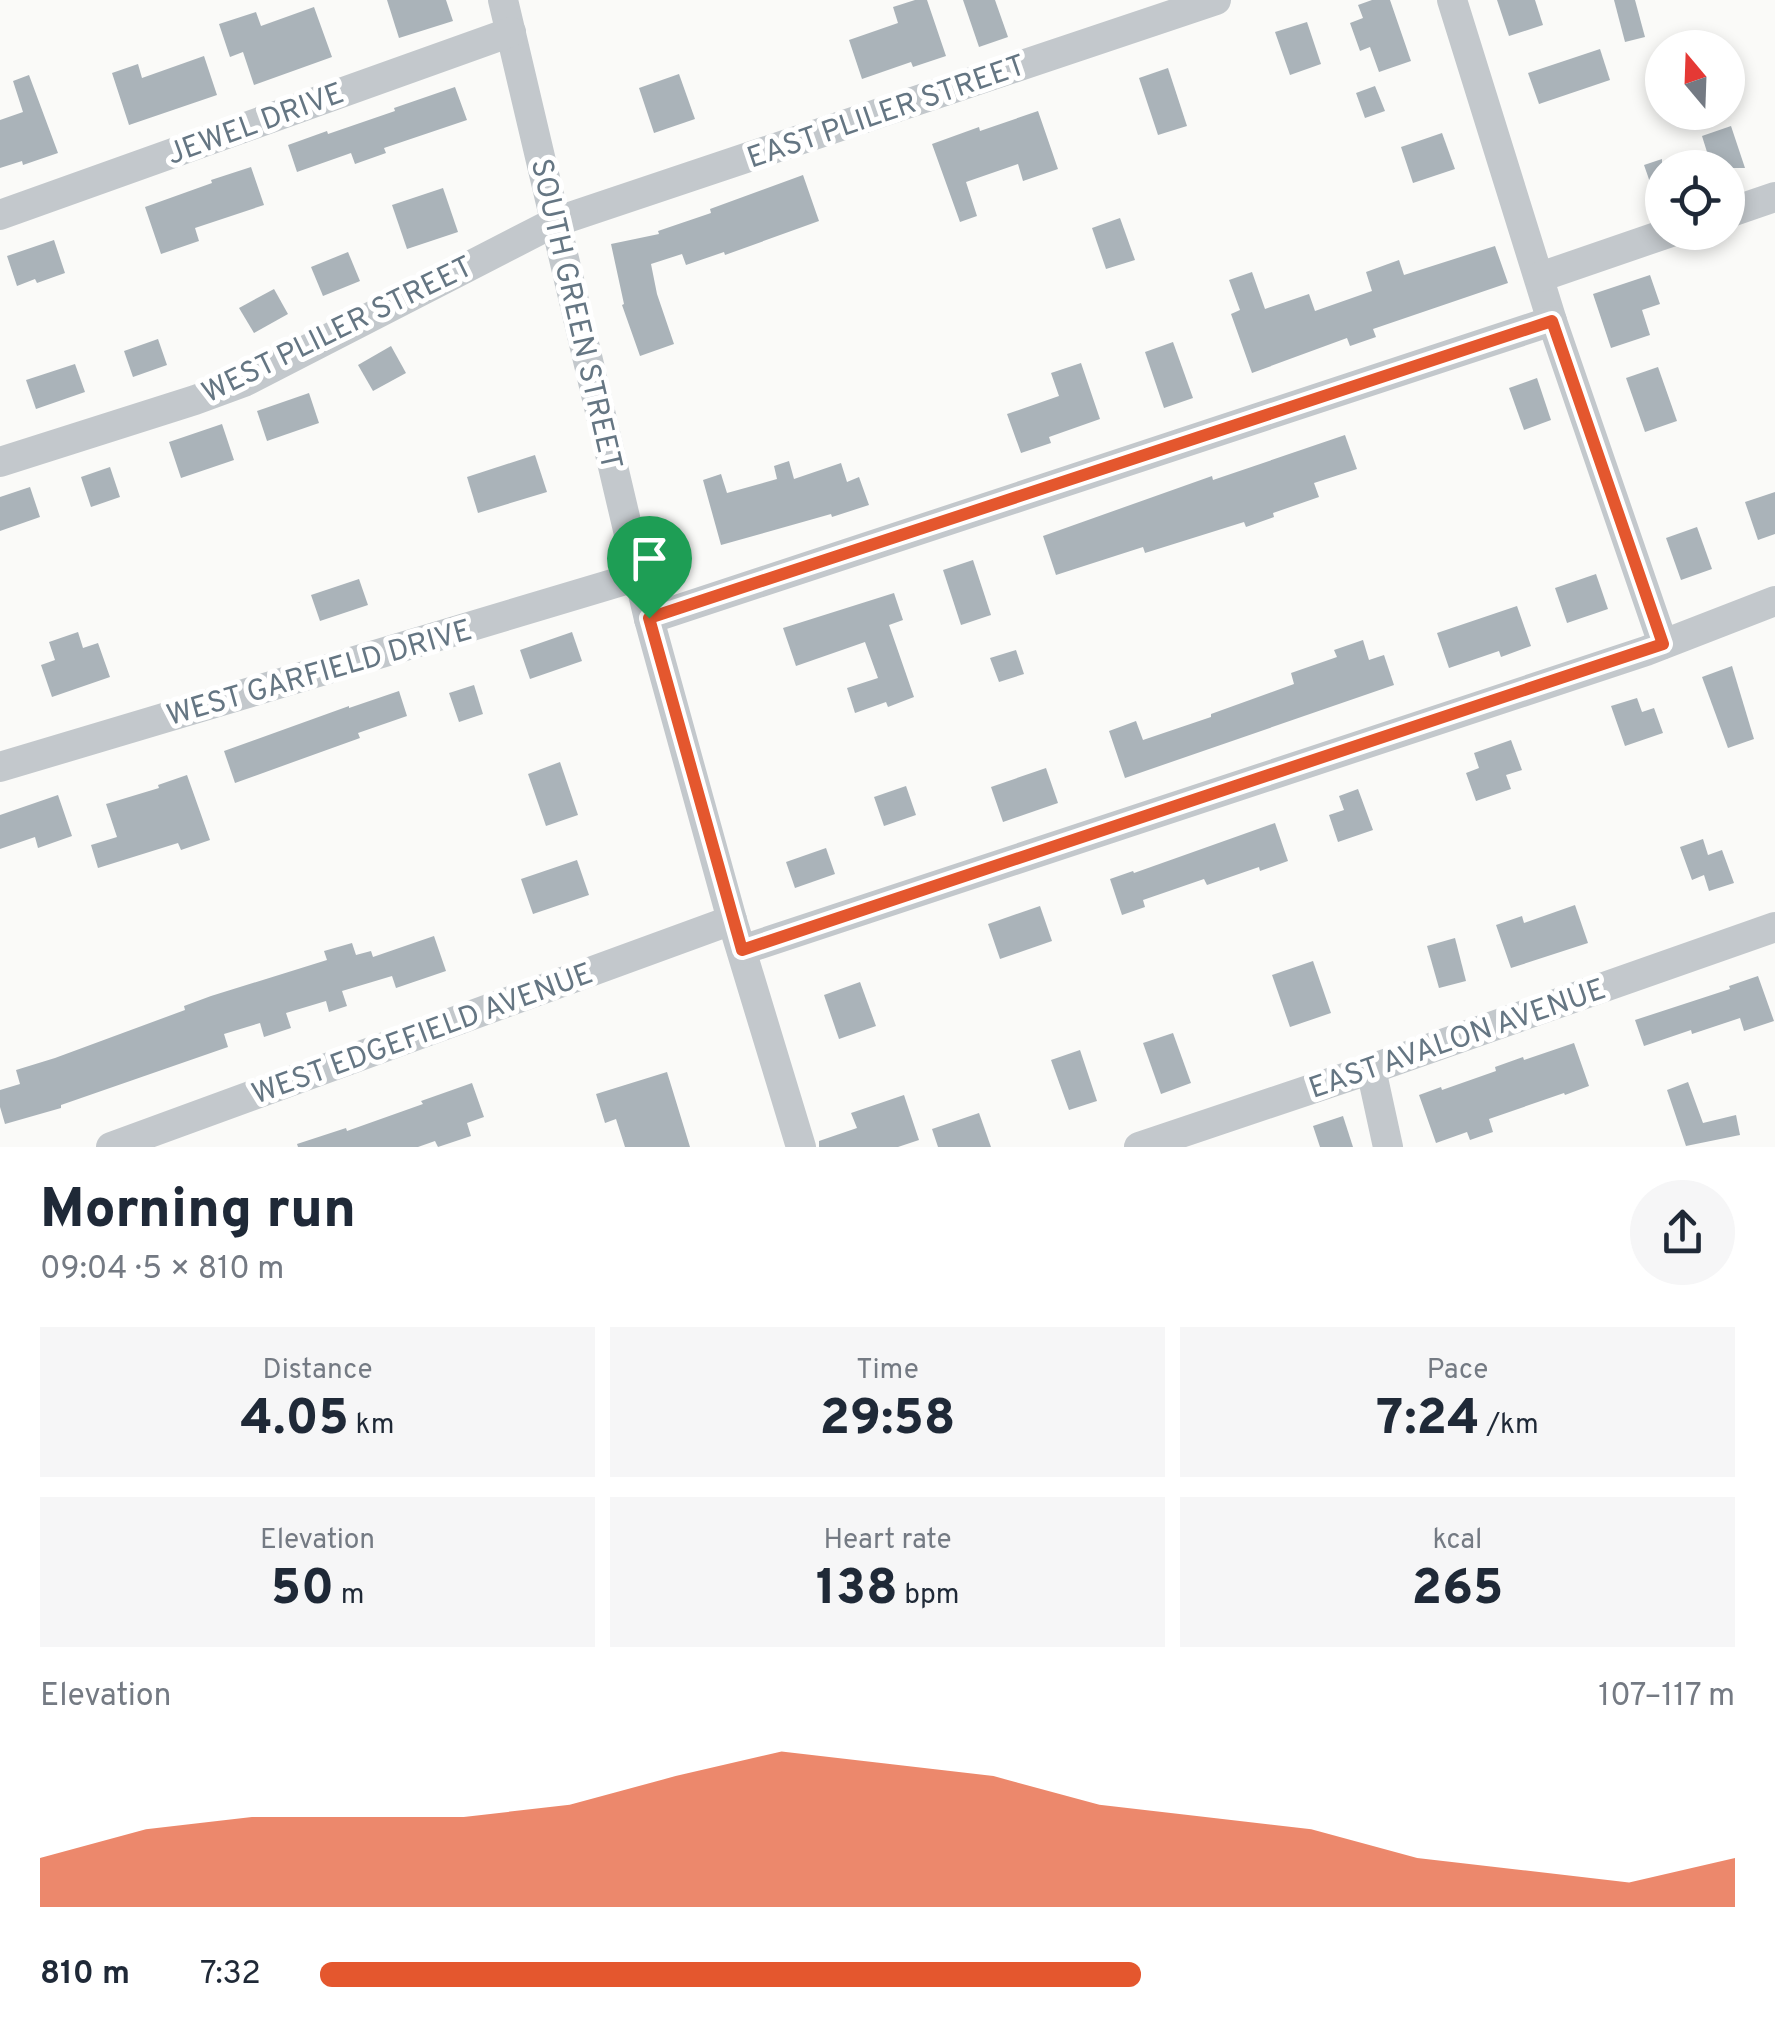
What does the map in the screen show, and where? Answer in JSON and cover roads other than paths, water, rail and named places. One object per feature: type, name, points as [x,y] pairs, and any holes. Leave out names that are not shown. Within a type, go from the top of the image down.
[{"type":"street","name":"SOUTH GREEN STREET","points":[[503,0],[649,618],[732,920],[801,1147]]},
{"type":"street","name":"EAST PLILER STREET","points":[[555,222],[1131,14],[1216,0]]},
{"type":"street","points":[[1452,0],[1552,321],[1663,644]]},
{"type":"street","name":"JEWEL DRIVE","points":[[0,214],[510,32]]},
{"type":"street","points":[[1745,207],[1775,197]]},
{"type":"street","name":"WEST PLILER STREET","points":[[0,462],[244,382],[555,222]]},
{"type":"street","points":[[1540,278],[1645,241]]},
{"type":"street","points":[[649,618],[1552,321]]},
{"type":"street","name":"WEST GARFIELD DRIVE","points":[[0,768],[639,576]]},
{"type":"street","points":[[742,950],[1663,644],[1775,601]]},
{"type":"street","name":"WEST EDGEFIELD AVENUE","points":[[111,1147],[732,920]]},
{"type":"street","name":"EAST AVALON AVENUE","points":[[1139,1147],[1775,928]]},
{"type":"street","points":[[1371,1069],[1388,1147]]}]
